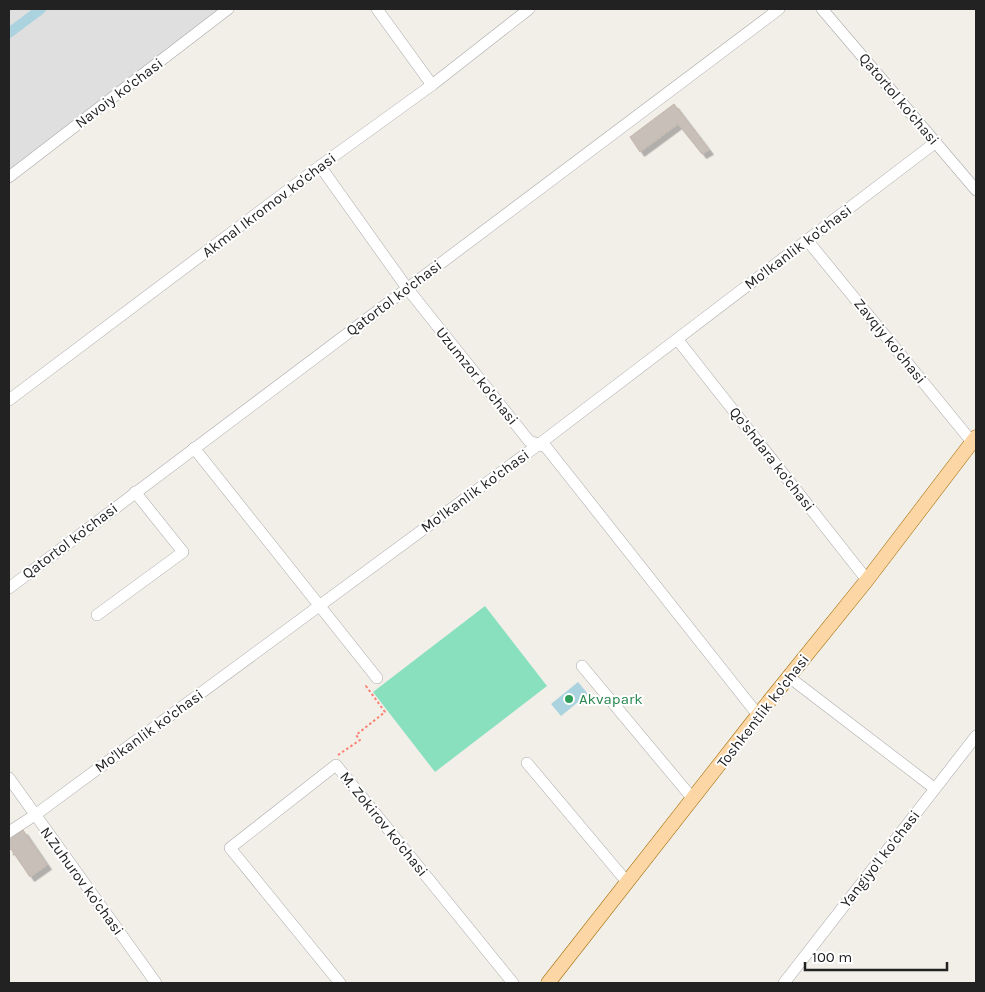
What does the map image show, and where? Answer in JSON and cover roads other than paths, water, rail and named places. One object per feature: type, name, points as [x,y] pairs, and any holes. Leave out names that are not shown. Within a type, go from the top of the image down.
[{"type":"main road","name":"Toshkentlik ko'chasi","points":[[548,983],[789,676],[867,580],[974,440]]},
{"type":"street","name":"Navoiy ko'chasi","points":[[9,177],[228,9]]},
{"type":"street","points":[[377,9],[432,85]]},
{"type":"street","name":"Akmal Ikromov ko'chasi","points":[[9,400],[320,166],[432,85],[529,9]]},
{"type":"street","name":"Qatortol ko'chasi","points":[[9,588],[779,9]]},
{"type":"street","name":"Qatortol ko'chasi","points":[[822,9],[976,190]]},
{"type":"street","name":"Mo'lkanlik ko'chasi","points":[[9,832],[35,815],[538,445],[936,142]]},
{"type":"street","name":"Uzumzor ko'chasi","points":[[320,166],[407,288],[529,441],[546,447],[758,716]]},
{"type":"street","name":"Zavqiy ko'chasi","points":[[807,240],[974,440]]},
{"type":"street","name":"Qo'shdara ko'chasi","points":[[677,339],[867,580]]},
{"type":"street","points":[[194,448],[377,678]]},
{"type":"street","points":[[97,615],[183,552],[135,492]]},
{"type":"street","points":[[582,666],[693,799]]},
{"type":"street","points":[[789,676],[934,788]]},
{"type":"street","name":"Yangiyo'l ko'chasi","points":[[784,983],[976,736]]},
{"type":"street","points":[[527,763],[627,882]]},
{"type":"street","name":"M. Zokirov ko'chasi","points":[[340,983],[230,848],[336,765],[513,983]]},
{"type":"street","name":"N.Zuhurov ko'chasi","points":[[9,778],[156,983]]},
{"type":"water","name":"Akvapark","points":[[578,682],[588,694],[561,716],[551,704]]},
{"type":"waterway","points":[[9,33],[41,9]]},
{"type":"place","name":"Akvapark","points":[[569,699]]}]
